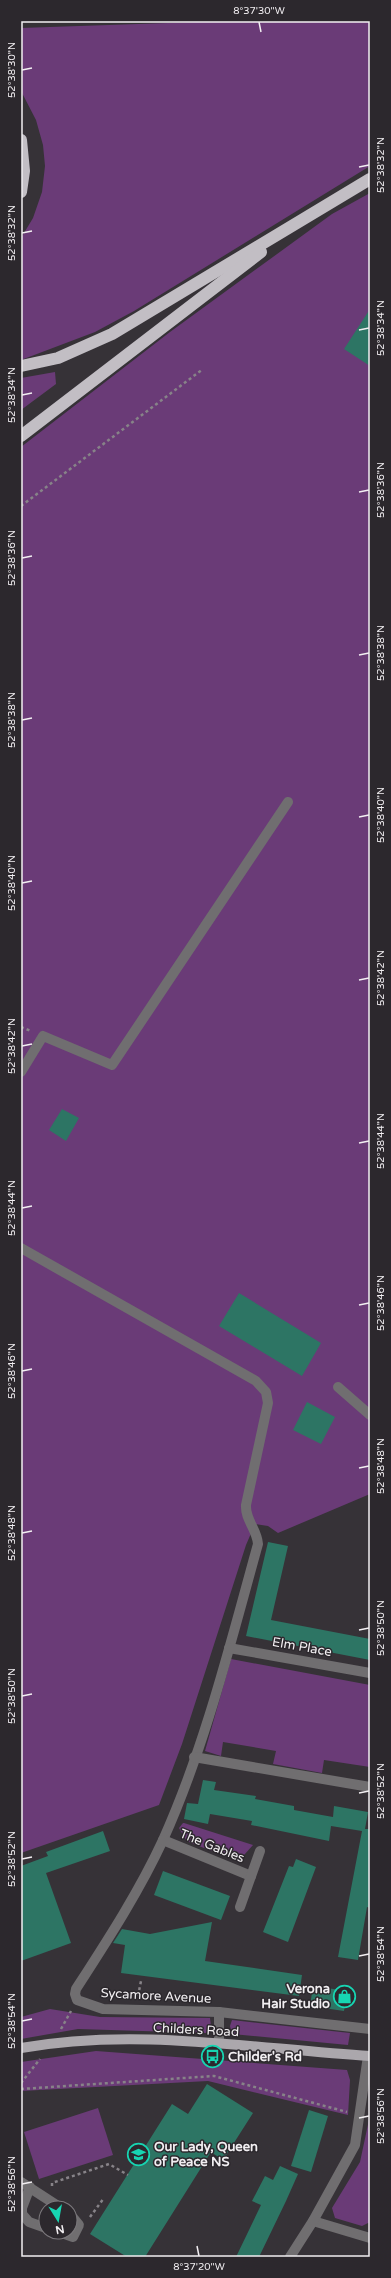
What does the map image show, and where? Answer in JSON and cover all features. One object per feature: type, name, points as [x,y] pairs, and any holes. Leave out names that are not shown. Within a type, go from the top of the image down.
[{"type":"highway","points":[[21,140],[24,171],[21,192]]},
{"type":"highway","points":[[21,366],[58,358],[112,334],[370,179]]},
{"type":"highway","points":[[21,436],[306,217]]},
{"type":"main road","name":"Childers Road","points":[[21,2048],[53,2042],[103,2038],[219,2043],[369,2056]]},
{"type":"street","points":[[21,1072],[43,1036],[112,1065],[288,802]]},
{"type":"street","name":"Sycamore Avenue","points":[[21,1248],[256,1381],[266,1392],[268,1403],[246,1505],[246,1513],[258,1536],[258,1544],[229,1648],[194,1757],[163,1840],[116,1925],[76,1989],[77,2000],[103,2009],[219,2012],[370,2029]]},
{"type":"street","points":[[338,1387],[370,1415]]},
{"type":"street","name":"Elm Place","points":[[229,1648],[370,1673]]},
{"type":"street","points":[[194,1757],[370,1787]]},
{"type":"street","name":"The Gables","points":[[163,1840],[251,1876]]},
{"type":"street","name":"The Gables","points":[[240,1907],[260,1851]]},
{"type":"street","points":[[219,2012],[219,2043]]},
{"type":"street","points":[[290,2257],[313,2221],[355,2145],[369,2056]]},
{"type":"street","points":[[38,2225],[29,2222],[22,2214],[25,2185],[48,2200]]},
{"type":"street","points":[[313,2221],[370,2238]]},
{"type":"path","points":[[21,506],[203,369]]},
{"type":"path","points":[[21,2084],[53,2042],[77,2000]]},
{"type":"path","points":[[21,2089],[214,2076],[352,2114]]},
{"type":"path","points":[[52,2192],[52,2183],[109,2164],[128,2175]]},
{"type":"path","points":[[85,2214],[91,2218],[104,2198]]},
{"type":"shaded area","points":[[226,21],[370,21],[370,166],[134,311],[95,332],[21,360],[21,238],[33,218],[42,192],[45,166],[43,145],[36,120],[21,91],[21,28]]},
{"type":"shaded area","points":[[370,193],[370,1494],[278,1533],[268,1526],[255,1524],[246,1545],[182,1744],[159,1805],[21,1853],[21,447],[170,332],[332,214]]},
{"type":"shaded area","points":[[55,372],[56,384],[21,410],[21,378]]},
{"type":"shaded area","points":[[231,1659],[370,1685],[370,1767],[324,1760],[322,1773],[273,1764],[276,1751],[223,1742],[221,1756],[205,1751]]},
{"type":"shaded area","points":[[183,1823],[253,1845],[244,1855],[225,1856],[186,1840],[179,1828]]},
{"type":"shaded area","points":[[50,2009],[100,2017],[210,2018],[211,2026],[206,2033],[78,2029],[21,2039],[21,2017]]},
{"type":"shaded area","points":[[232,2020],[350,2033],[348,2045],[232,2034],[230,2026]]},
{"type":"shaded area","points":[[96,2051],[347,2070],[350,2080],[348,2115],[208,2081],[21,2091],[21,2062]]},
{"type":"shaded area","points":[[98,2108],[113,2155],[39,2179],[24,2132]]},
{"type":"shaded area","points":[[370,2115],[370,2222],[362,2226],[335,2218],[332,2208],[360,2162]]},
{"type":"building","points":[[370,309],[370,366],[344,349]]},
{"type":"building","points":[[62,1109],[79,1118],[66,1141],[49,1130]]},
{"type":"building","points":[[239,1293],[321,1343],[302,1376],[219,1326]]},
{"type":"building","points":[[307,1402],[335,1417],[321,1444],[293,1430]]},
{"type":"building","points":[[268,1542],[288,1546],[271,1620],[370,1639],[370,1660],[246,1636]]},
{"type":"building","points":[[203,1780],[216,1782],[214,1790],[256,1796],[255,1799],[294,1806],[294,1810],[333,1817],[334,1806],[368,1812],[365,1829],[370,1829],[370,1908],[367,1907],[358,1960],[338,1957],[362,1831],[331,1826],[329,1841],[251,1825],[252,1821],[210,1814],[208,1824],[184,1819],[187,1803],[198,1804]]},
{"type":"building","points":[[103,1831],[110,1851],[46,1873],[71,1943],[21,1961],[21,1866],[48,1856],[46,1852]]},
{"type":"building","points":[[296,1859],[316,1867],[288,1942],[263,1932],[289,1866],[293,1867]]},
{"type":"building","points":[[163,1871],[230,1896],[221,1920],[154,1895]]},
{"type":"building","points":[[212,1922],[205,1961],[302,1975],[299,1996],[121,1973],[125,1945],[113,1943],[122,1929],[150,1934]]},
{"type":"building","points":[[313,1986],[347,1991],[344,2011],[310,2006]]},
{"type":"building","points":[[207,2084],[253,2113],[223,2160],[211,2152],[145,2257],[127,2257],[90,2234],[172,2104],[188,2114]]},
{"type":"building","points":[[309,2110],[328,2116],[311,2172],[291,2166]]},
{"type":"building","points":[[280,2166],[298,2174],[259,2257],[236,2257],[261,2205],[252,2201],[265,2176],[273,2180]]},
{"type":"place","name":"Verona Hair Studio","points":[[345,1996]]},
{"type":"place","name":"Childer's Rd","points":[[213,2057]]},
{"type":"place","name":"Our Lady, Queen of Peace NS","points":[[138,2154]]}]
